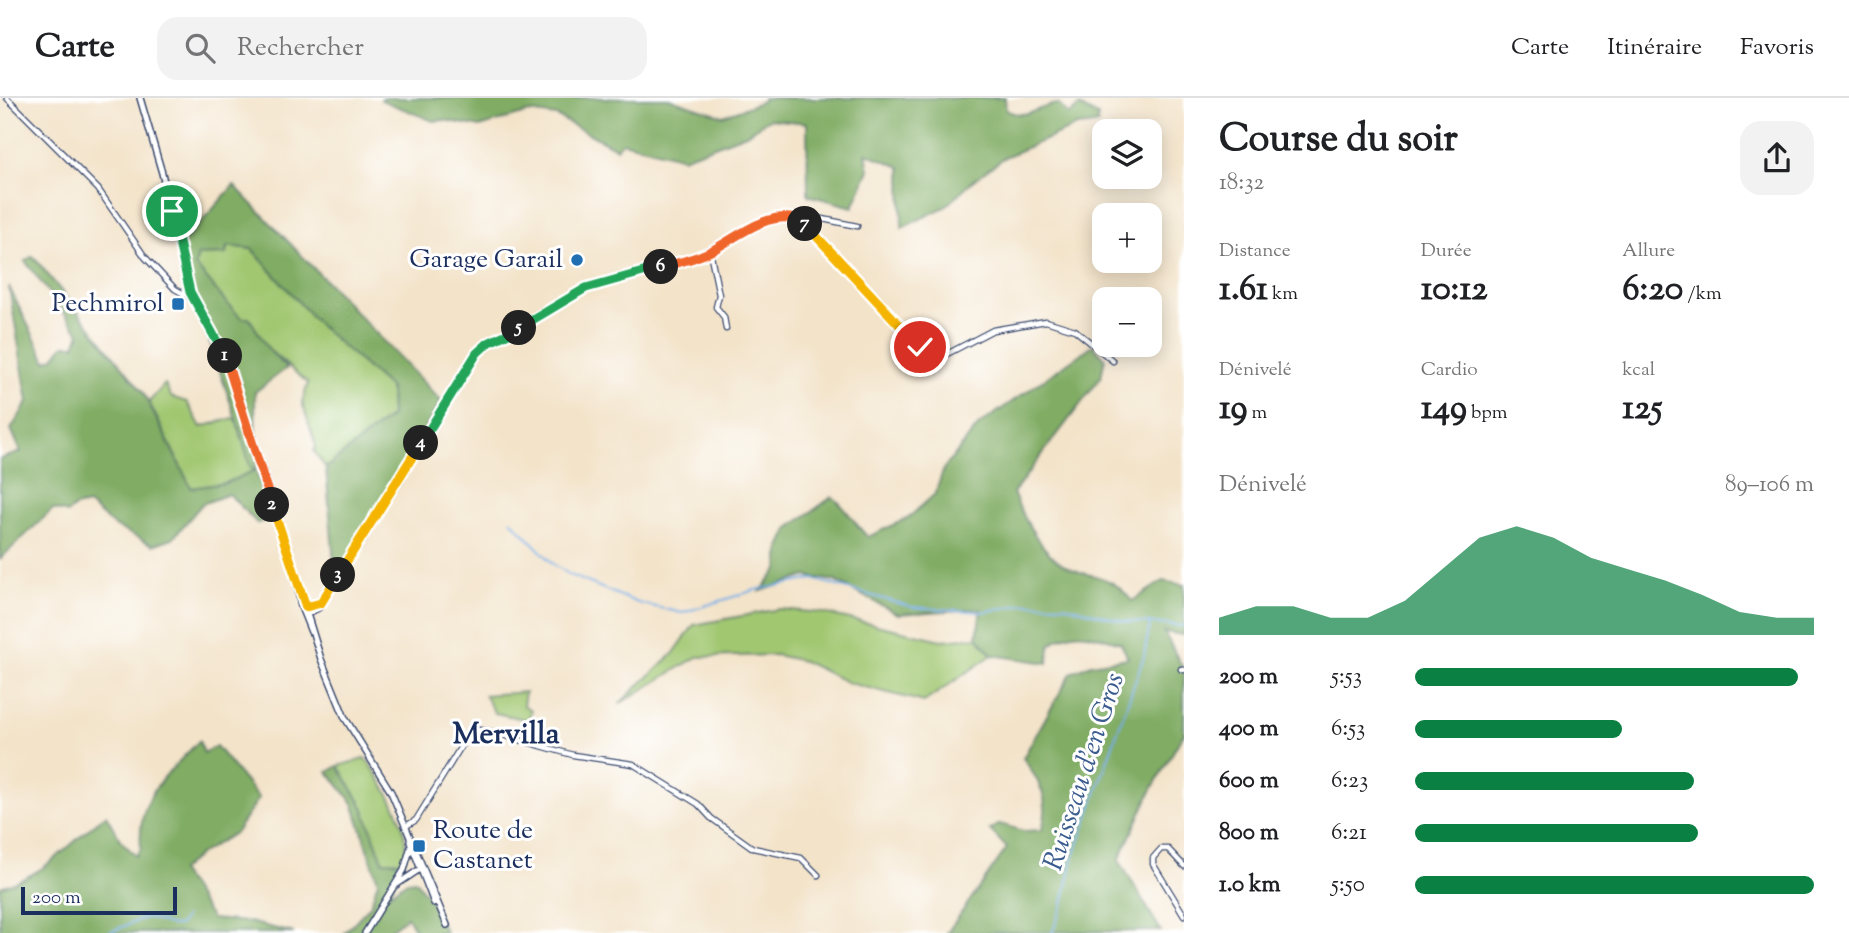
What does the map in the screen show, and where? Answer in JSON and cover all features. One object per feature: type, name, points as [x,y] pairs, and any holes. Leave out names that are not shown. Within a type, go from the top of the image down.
[{"type":"street","points":[[7,98],[98,189],[145,257],[176,289],[193,299]]},
{"type":"street","points":[[140,98],[162,173],[193,299],[232,372],[315,639],[345,718],[386,784],[406,825],[424,881],[447,925]]},
{"type":"street","points":[[306,611],[314,612],[321,603],[463,373],[484,346],[586,288],[684,262],[762,223],[787,218],[799,220],[808,216],[857,226]]},
{"type":"street","points":[[799,220],[926,350],[947,354],[992,330],[1046,321],[1075,330],[1113,361]]},
{"type":"street","points":[[710,251],[719,295],[716,307],[724,317],[726,329]]},
{"type":"street","points":[[406,825],[416,820],[451,760],[468,735],[476,731],[510,736],[573,755],[634,764],[698,804],[710,818],[754,848],[801,858],[818,875]]},
{"type":"street","points":[[406,825],[420,869],[451,933]]},
{"type":"street","points":[[365,933],[404,870],[411,846]]},
{"type":"street","points":[[1184,866],[1168,849],[1161,849],[1153,864],[1184,915]]},
{"type":"street","points":[[404,870],[420,869]]},
{"type":"street","points":[[394,887],[420,869]]},
{"type":"street","points":[[408,876],[424,881]]},
{"type":"green space","points":[[668,98],[723,116],[763,101],[763,98],[1005,98],[1006,110],[1013,113],[1026,113],[1058,104],[1069,115],[1079,106],[1098,116],[1098,119],[1092,119],[1092,125],[1077,126],[1005,157],[971,182],[945,207],[902,228],[901,167],[866,153],[869,170],[853,207],[808,195],[807,123],[769,119],[746,134],[683,158],[623,142],[616,148],[556,116],[529,112],[480,127],[444,120],[433,121],[381,100]]},
{"type":"green space","points":[[234,185],[441,401],[407,461],[409,466],[342,581],[335,577],[326,468],[391,416],[390,388],[320,326],[252,249],[227,246],[226,254],[198,255],[195,266],[242,318],[249,318],[269,350],[287,368],[255,392],[256,470],[271,519],[257,523],[229,494],[202,504],[173,538],[153,545],[114,526],[88,504],[75,507],[68,513],[53,509],[0,559],[0,459],[21,452],[11,429],[28,402],[9,287],[46,361],[54,358],[64,345],[75,345],[80,334],[25,261],[33,256],[143,392],[191,488],[226,483],[255,470],[250,467],[196,301],[181,245]]},
{"type":"green space","points":[[227,246],[252,249],[320,326],[390,388],[391,416],[326,468],[314,451],[316,446],[302,402],[308,383],[269,350],[249,318],[242,318],[194,266],[197,255],[226,254]]},
{"type":"green space","points":[[1092,346],[1092,357],[1105,358],[1101,377],[1013,493],[1039,541],[1062,564],[1115,584],[1132,601],[1163,581],[1184,585],[1184,635],[1164,632],[1184,670],[1184,733],[1152,789],[1119,860],[1161,931],[947,933],[1007,848],[990,830],[1000,824],[1024,831],[1042,830],[1045,809],[1042,792],[1023,758],[1071,673],[1091,664],[1128,658],[1121,643],[1093,635],[1067,635],[1050,645],[1048,663],[992,655],[977,637],[981,609],[898,614],[835,581],[806,576],[761,591],[778,569],[780,547],[789,528],[832,497],[868,537],[908,518],[935,494],[944,468],[979,425]]},
{"type":"green space","points":[[165,384],[171,397],[187,402],[201,427],[237,417],[250,466],[256,470],[226,483],[191,488],[149,402]]},
{"type":"green space","points":[[779,609],[823,613],[942,640],[977,637],[992,655],[924,702],[849,683],[803,661],[776,655],[697,657],[619,704],[673,654],[694,625]]},
{"type":"green space","points":[[525,692],[523,705],[531,710],[529,720],[495,713],[484,695]]},
{"type":"green space","points":[[199,741],[204,753],[216,746],[259,798],[236,832],[200,854],[180,871],[212,919],[249,922],[294,933],[0,933],[0,887],[46,866],[106,815],[121,841],[136,856],[141,848],[143,814],[148,801],[165,777]]},
{"type":"green space","points":[[366,758],[396,807],[405,835],[404,862],[383,861],[363,807],[338,766]]},
{"type":"green space","points":[[338,766],[363,807],[383,861],[404,862],[389,894],[407,881],[415,880],[429,898],[446,933],[417,933],[407,917],[387,933],[344,933],[370,906],[378,881],[353,803],[328,772]]},
{"type":"waterway","points":[[511,520],[553,564],[570,575],[638,603],[682,613],[755,590],[813,579],[912,607],[982,612],[1026,604],[1064,605],[1123,621],[1184,626]]},
{"type":"waterway","name":"Ruisseau d'en Gros","points":[[1052,933],[1062,908],[1073,859],[1144,656],[1150,624]]},
{"type":"waterway","points":[[107,933],[147,917],[172,926],[179,926],[185,917]]},
{"type":"place","name":"Garage Garail","points":[[577,260]]},
{"type":"place","name":"Pechmirol","points":[[178,304]]},
{"type":"place","name":"Route de Castanet","points":[[419,846]]},
{"type":"district","name":"Mervilla","points":[[506,735]]},
{"type":"route","points":[[172,211],[190,292],[232,372],[306,607],[321,603],[477,353],[488,343],[538,318],[565,298],[586,288],[684,262],[769,220],[794,219],[809,228],[920,347]]}]
